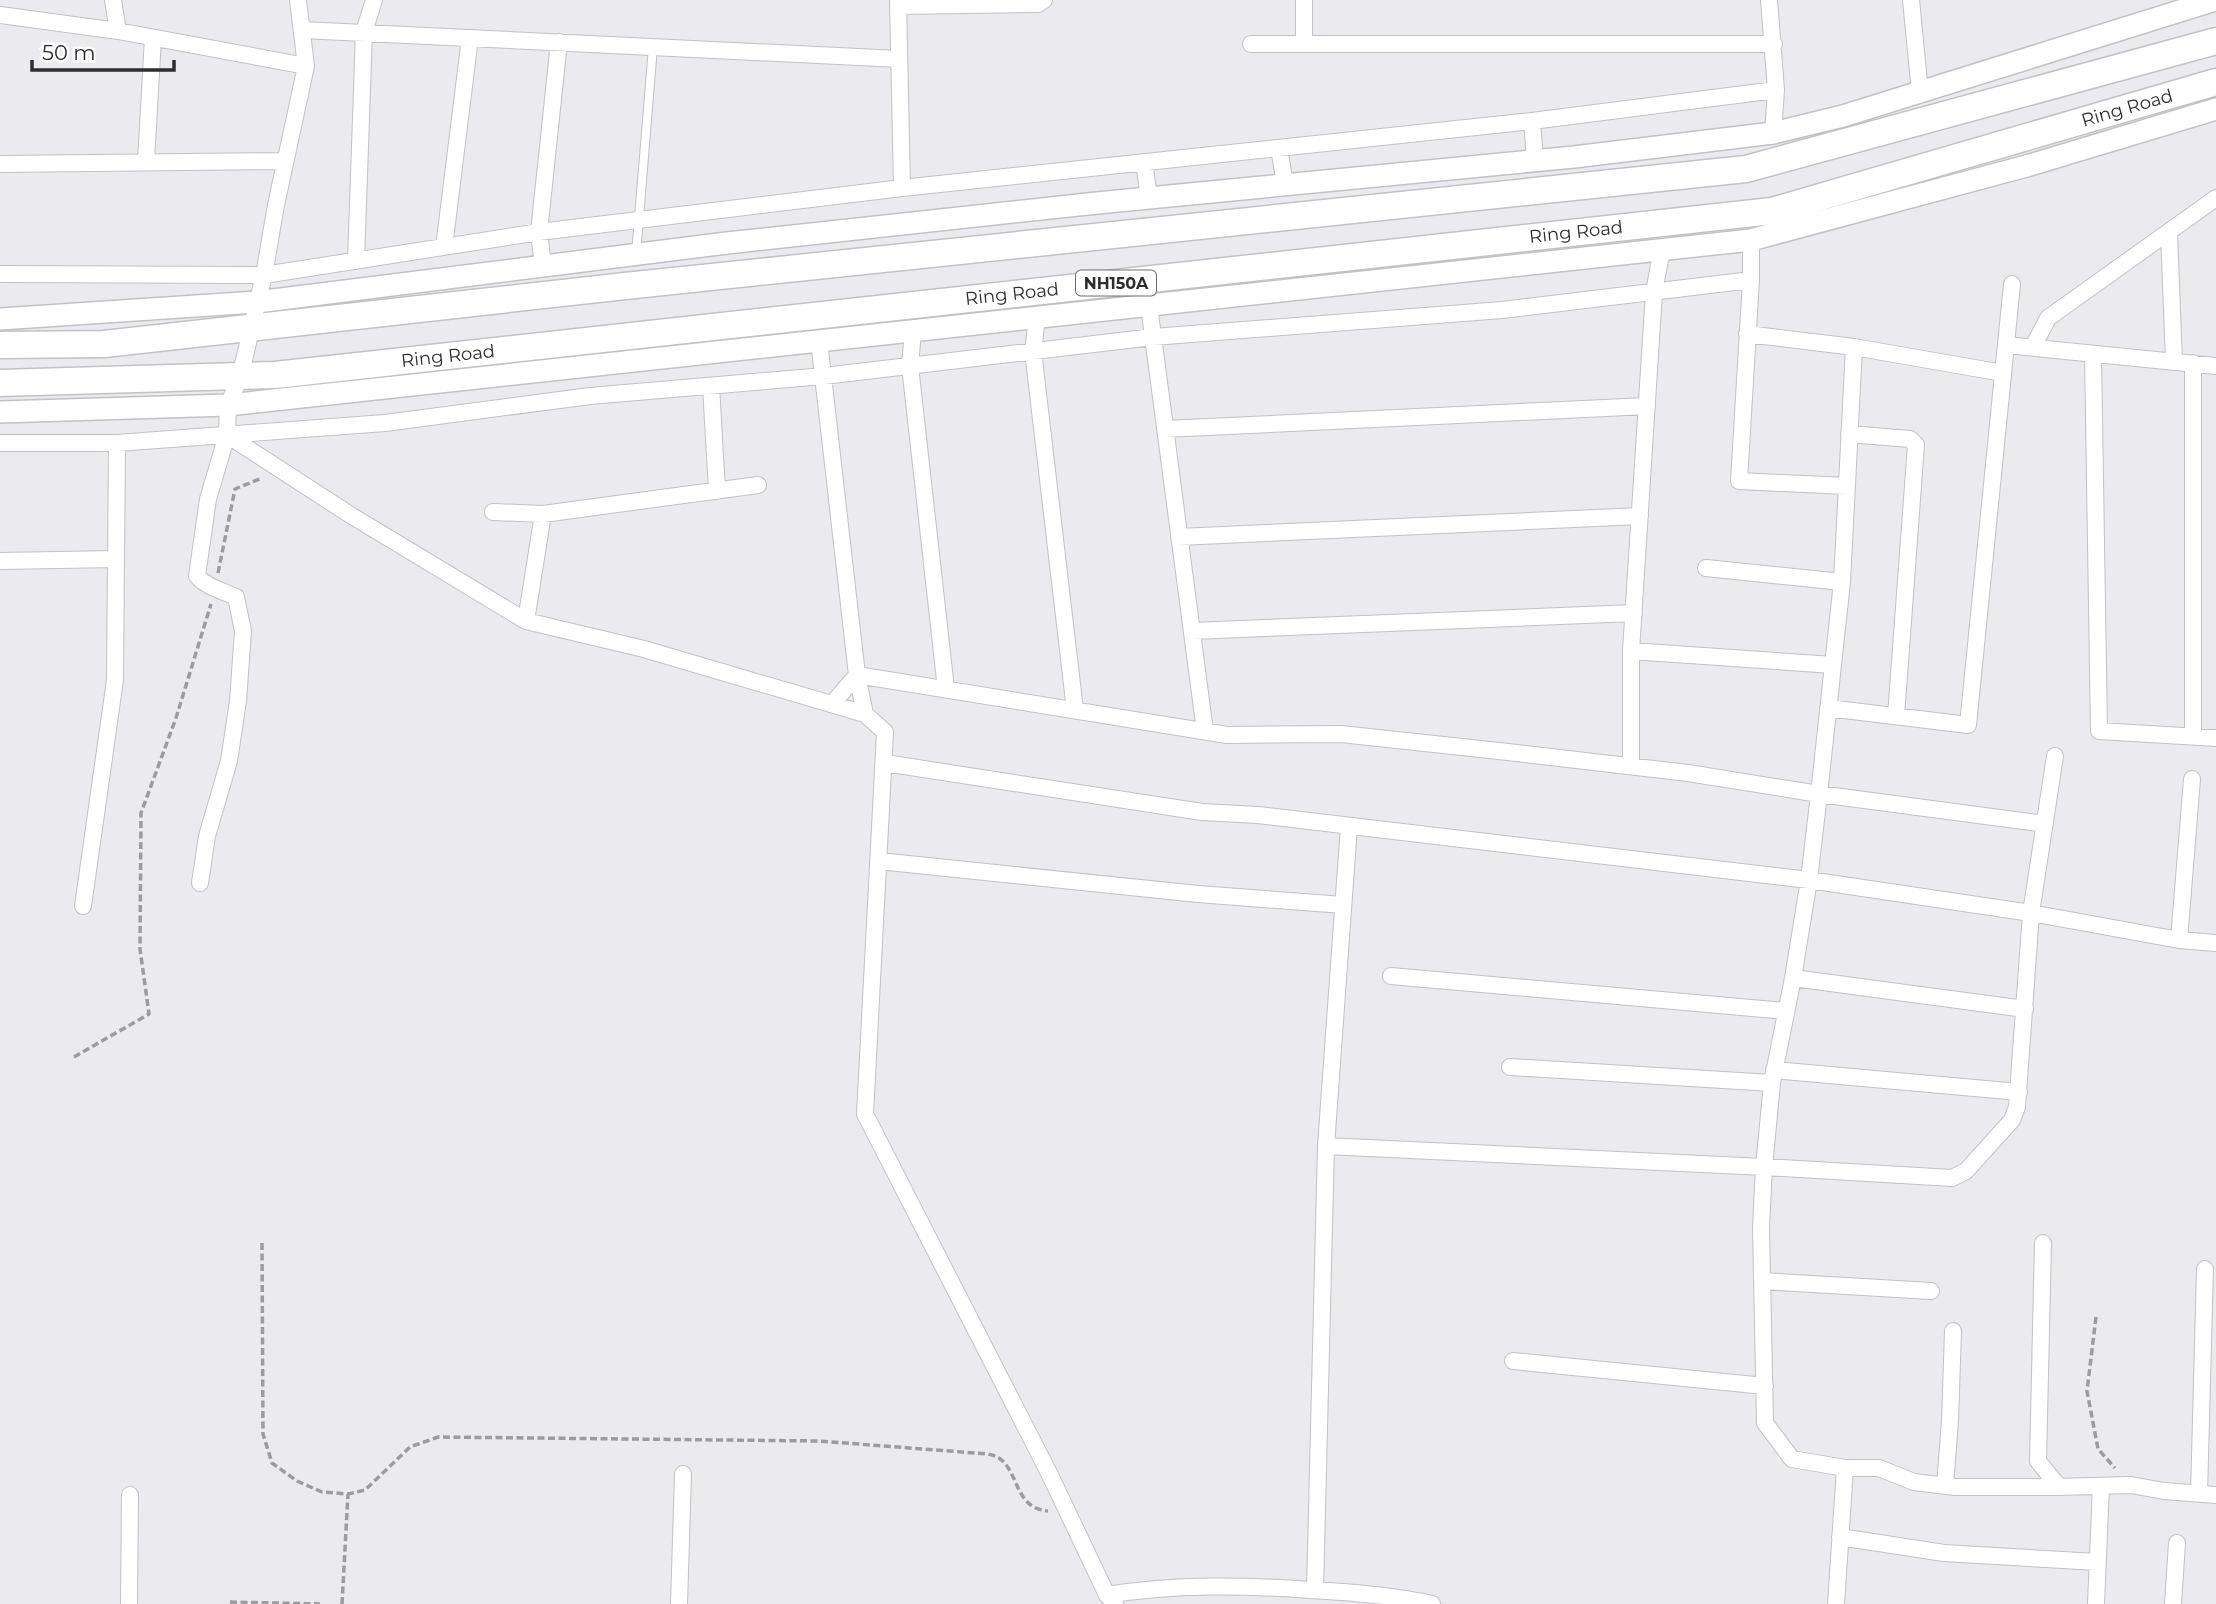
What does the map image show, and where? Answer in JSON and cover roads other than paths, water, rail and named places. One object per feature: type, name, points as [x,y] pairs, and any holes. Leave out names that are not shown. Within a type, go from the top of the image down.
[{"type":"highway","points":[[0,345],[104,344],[1746,169],[2216,41]]},
{"type":"highway","name":"Ring Road","points":[[0,383],[240,377],[1772,211],[2216,82]]},
{"type":"street","points":[[113,0],[118,31]]},
{"type":"street","points":[[200,883],[206,836],[229,761],[238,701],[243,631],[236,597],[204,584],[197,576],[208,499],[227,435],[228,405],[240,377],[264,275],[306,66],[298,0]]},
{"type":"street","points":[[356,261],[364,32],[374,0]]},
{"type":"street","points":[[902,188],[898,3],[1038,4],[1044,0]]},
{"type":"street","points":[[1304,0],[1304,43]]},
{"type":"street","points":[[1769,0],[1776,90],[1773,133]]},
{"type":"street","points":[[1912,0],[1920,92]]},
{"type":"street","points":[[0,319],[257,302],[636,254],[1773,133],[1843,116],[2215,0]]},
{"type":"street","points":[[0,15],[118,31],[306,66]]},
{"type":"street","points":[[302,30],[899,59]]},
{"type":"street","points":[[146,161],[153,38]]},
{"type":"street","points":[[443,247],[470,38]]},
{"type":"street","points":[[543,265],[539,232],[559,42]]},
{"type":"street","points":[[1251,44],[1774,44]]},
{"type":"street","points":[[0,274],[264,275],[640,219],[902,188],[1532,121],[1776,90]]},
{"type":"street","points":[[0,412],[228,405],[1751,240],[2016,169],[2216,110]]},
{"type":"street","points":[[1532,121],[1535,160]]},
{"type":"street","points":[[1279,148],[1285,184]]},
{"type":"street","points":[[0,164],[285,161]]},
{"type":"street","points":[[1144,162],[1149,198]]},
{"type":"street","points":[[2033,348],[2048,318],[2216,198]]},
{"type":"street","points":[[2169,233],[2174,361]]},
{"type":"street","points":[[1751,240],[1739,481],[1846,486]]},
{"type":"street","points":[[1631,766],[1634,613],[1654,292],[1662,249]]},
{"type":"street","points":[[0,443],[117,443],[385,423],[590,396],[824,376],[1153,337],[1502,310],[1751,280]]},
{"type":"street","points":[[1828,708],[1968,725],[2012,284]]},
{"type":"street","points":[[1149,306],[1205,731]]},
{"type":"street","points":[[1037,318],[1034,351],[1075,710]]},
{"type":"street","points":[[913,331],[910,366],[946,690]]},
{"type":"street","points":[[1747,334],[1854,347],[2003,373]]},
{"type":"street","points":[[819,341],[857,675],[865,714]]},
{"type":"street","points":[[2006,345],[2216,366]]},
{"type":"street","points":[[1854,347],[1842,582],[1819,794],[1809,880],[1773,1077],[1764,1167],[1761,1227],[1765,1423],[1792,1459],[1845,1468],[1879,1468],[1914,1482],[2059,1487],[2131,1485],[2216,1495]]},
{"type":"street","points":[[2093,354],[2099,731],[2216,738]]},
{"type":"street","points":[[2193,363],[2193,736]]},
{"type":"street","points":[[711,386],[717,491]]},
{"type":"street","points":[[1165,429],[1647,406]]},
{"type":"street","points":[[1849,434],[1910,439],[1916,445],[1896,716]]},
{"type":"street","points":[[227,435],[526,621],[645,649],[865,714],[886,732],[865,1114],[1111,1600],[1151,1588],[1243,1585],[1363,1593],[1432,1604]]},
{"type":"street","points":[[83,906],[115,680],[117,443]]},
{"type":"street","points":[[493,512],[542,514],[758,485]]},
{"type":"street","points":[[526,621],[542,514]]},
{"type":"street","points":[[1179,537],[1640,516]]},
{"type":"street","points":[[0,561],[116,559]]},
{"type":"street","points":[[1706,568],[1842,582]]},
{"type":"street","points":[[1192,631],[1634,613]]},
{"type":"street","points":[[1632,651],[1833,665]]},
{"type":"street","points":[[857,675],[1227,734],[1341,734],[1688,773],[1819,794],[2045,824]]},
{"type":"street","points":[[832,704],[857,675]]},
{"type":"street","points":[[1326,1146],[1952,1178],[1966,1171],[2012,1120],[2017,1107],[2031,913],[2055,756]]},
{"type":"street","points":[[885,763],[1202,812],[1258,815],[1809,880],[2031,913],[2179,940],[2216,943]]},
{"type":"street","points":[[2179,940],[2192,779]]},
{"type":"street","points":[[1315,1590],[1326,1146],[1349,826]]},
{"type":"street","points":[[879,862],[1198,894],[1343,905]]},
{"type":"street","points":[[1391,976],[1786,1011]]},
{"type":"street","points":[[1793,978],[2025,1009]]},
{"type":"street","points":[[1510,1067],[1773,1077],[2019,1092]]},
{"type":"street","points":[[2043,1243],[2038,1461],[2059,1487]]},
{"type":"street","points":[[2199,1494],[2205,1269]]},
{"type":"street","points":[[1762,1281],[1931,1291]]},
{"type":"street","points":[[1945,1485],[1953,1331]]},
{"type":"street","points":[[1513,1361],[1765,1386]]},
{"type":"street","points":[[1836,1604],[1845,1468]]},
{"type":"street","points":[[679,1604],[683,1474]]},
{"type":"street","points":[[2096,1604],[2101,1486]]},
{"type":"street","points":[[129,1604],[130,1495]]},
{"type":"street","points":[[1840,1537],[1944,1553],[2097,1562]]},
{"type":"street","points":[[2173,1604],[2177,1543]]},
{"type":"lane","points":[[636,254],[653,47]]}]
